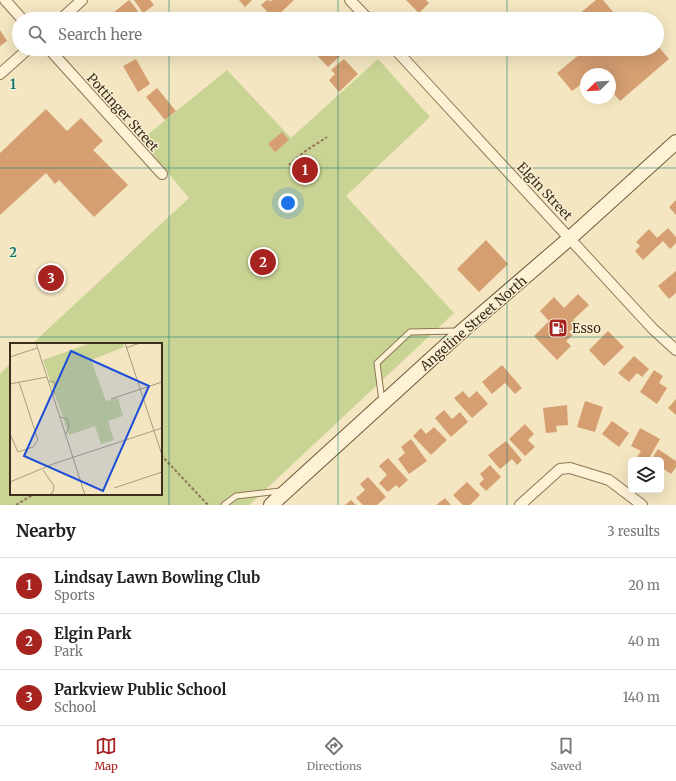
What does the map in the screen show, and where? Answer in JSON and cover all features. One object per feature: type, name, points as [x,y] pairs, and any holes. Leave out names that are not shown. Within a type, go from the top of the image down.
[{"type":"main road","name":"Angeline Street North","points":[[271,505],[462,331],[570,238],[676,142]]},
{"type":"street","points":[[5,0],[16,12]]},
{"type":"street","points":[[69,12],[82,0]]},
{"type":"street","points":[[350,0],[361,12]]},
{"type":"street","points":[[0,74],[20,56]]},
{"type":"street","name":"Pottinger Street","points":[[55,56],[162,174]]},
{"type":"street","name":"Elgin Street","points":[[401,56],[653,329],[676,350]]},
{"type":"street","points":[[520,505],[560,469],[570,468],[609,480],[642,505]]},
{"type":"lane","points":[[382,404],[377,363],[410,332],[462,331]]},
{"type":"lane","points":[[224,505],[236,496],[287,490]]},
{"type":"path","points":[[289,165],[304,152],[327,137]]},
{"type":"path","points":[[162,456],[208,505]]},
{"type":"path","points":[[16,505],[32,495]]},
{"type":"green space","points":[[378,59],[430,117],[346,196],[454,313],[249,505],[0,505],[0,374],[10,364],[10,495],[162,495],[162,343],[33,343],[189,198],[141,140],[227,70],[291,138]]},
{"type":"building","points":[[129,0],[138,11],[137,12],[114,12]]},
{"type":"building","points":[[134,0],[150,0],[154,5],[142,12]]},
{"type":"building","points":[[239,0],[252,0],[245,7]]},
{"type":"building","points":[[267,0],[294,0],[281,12],[268,12],[261,5]]},
{"type":"building","points":[[406,0],[426,0],[429,3],[420,12],[418,12]]},
{"type":"building","points":[[596,0],[603,0],[613,12],[581,12]]},
{"type":"building","points":[[0,30],[7,41],[0,46]]},
{"type":"building","points":[[664,53],[669,59],[620,101],[616,96],[616,68],[580,68],[580,85],[572,91],[557,73],[578,56],[664,56]]},
{"type":"building","points":[[318,56],[340,56],[328,67]]},
{"type":"building","points":[[136,59],[150,84],[138,92],[123,66]]},
{"type":"building","points":[[344,59],[358,74],[339,92],[329,80],[335,74],[331,70]]},
{"type":"building","points":[[157,88],[176,111],[165,120],[146,97]]},
{"type":"building","points":[[46,109],[67,131],[81,118],[103,141],[93,150],[128,185],[94,217],[59,180],[55,184],[46,173],[0,215],[0,153]]},
{"type":"building","points":[[282,132],[289,140],[275,152],[268,144]]},
{"type":"building","points":[[306,154],[321,171],[304,186],[289,170]]},
{"type":"building","points":[[676,200],[676,215],[669,207]]},
{"type":"building","points":[[668,228],[676,237],[676,243],[670,249],[663,241],[643,260],[635,251],[640,246],[636,242],[649,229],[657,238]]},
{"type":"building","points":[[486,240],[508,264],[479,292],[457,269]]},
{"type":"building","points":[[676,271],[676,293],[669,299],[658,286]]},
{"type":"building","name":"Esso","points":[[578,294],[589,305],[573,320],[578,324],[569,332],[573,335],[566,341],[571,346],[557,360],[534,336],[549,321],[540,311],[554,297],[564,308]]},
{"type":"building","points":[[608,331],[624,347],[604,366],[589,350]]},
{"type":"building","points":[[634,356],[649,369],[642,377],[637,373],[629,382],[618,373]]},
{"type":"building","points":[[502,365],[522,388],[515,394],[505,383],[492,394],[482,382]]},
{"type":"building","points":[[654,370],[663,376],[659,383],[667,388],[657,404],[640,392]]},
{"type":"building","points":[[463,391],[469,398],[477,391],[488,404],[472,418],[454,398]]},
{"type":"building","points":[[676,399],[676,415],[668,408]]},
{"type":"building","points":[[585,401],[603,407],[595,432],[577,427]]},
{"type":"building","points":[[567,405],[568,425],[556,426],[557,432],[546,433],[543,408]]},
{"type":"building","points":[[444,410],[452,419],[460,412],[468,422],[451,437],[435,418]]},
{"type":"building","points":[[612,421],[629,433],[619,447],[602,434]]},
{"type":"building","points":[[525,424],[534,434],[528,440],[535,447],[525,456],[509,439]]},
{"type":"building","points":[[434,427],[447,440],[431,455],[413,436],[421,428],[426,434]]},
{"type":"building","points":[[640,428],[660,439],[650,457],[637,457],[641,451],[631,446]]},
{"type":"building","points":[[411,439],[427,461],[409,474],[398,459],[405,453],[401,447]]},
{"type":"building","points":[[506,441],[522,460],[517,465],[512,459],[500,469],[488,455]]},
{"type":"building","points":[[658,449],[676,461],[676,467],[671,474],[664,469],[664,457],[653,457]]},
{"type":"building","points":[[388,458],[408,480],[399,488],[396,485],[388,492],[379,483],[387,475],[379,466]]},
{"type":"building","points":[[490,465],[501,477],[486,491],[479,484],[484,479],[480,474]]},
{"type":"building","points":[[368,477],[386,497],[377,505],[363,505],[356,498],[365,490],[360,484]]},
{"type":"building","points":[[467,482],[480,495],[470,505],[463,505],[453,495]]},
{"type":"building","points":[[445,498],[451,505],[436,505]]},
{"type":"building","points":[[351,500],[356,505],[345,505]]},
{"type":"place","name":"Lindsay Lawn Bowling Club","points":[[305,170]]},
{"type":"place","name":"Elgin Park","points":[[263,262]]},
{"type":"place","name":"Parkview Public School","points":[[51,278]]},
{"type":"place","name":"Esso","points":[[558,328]]}]
